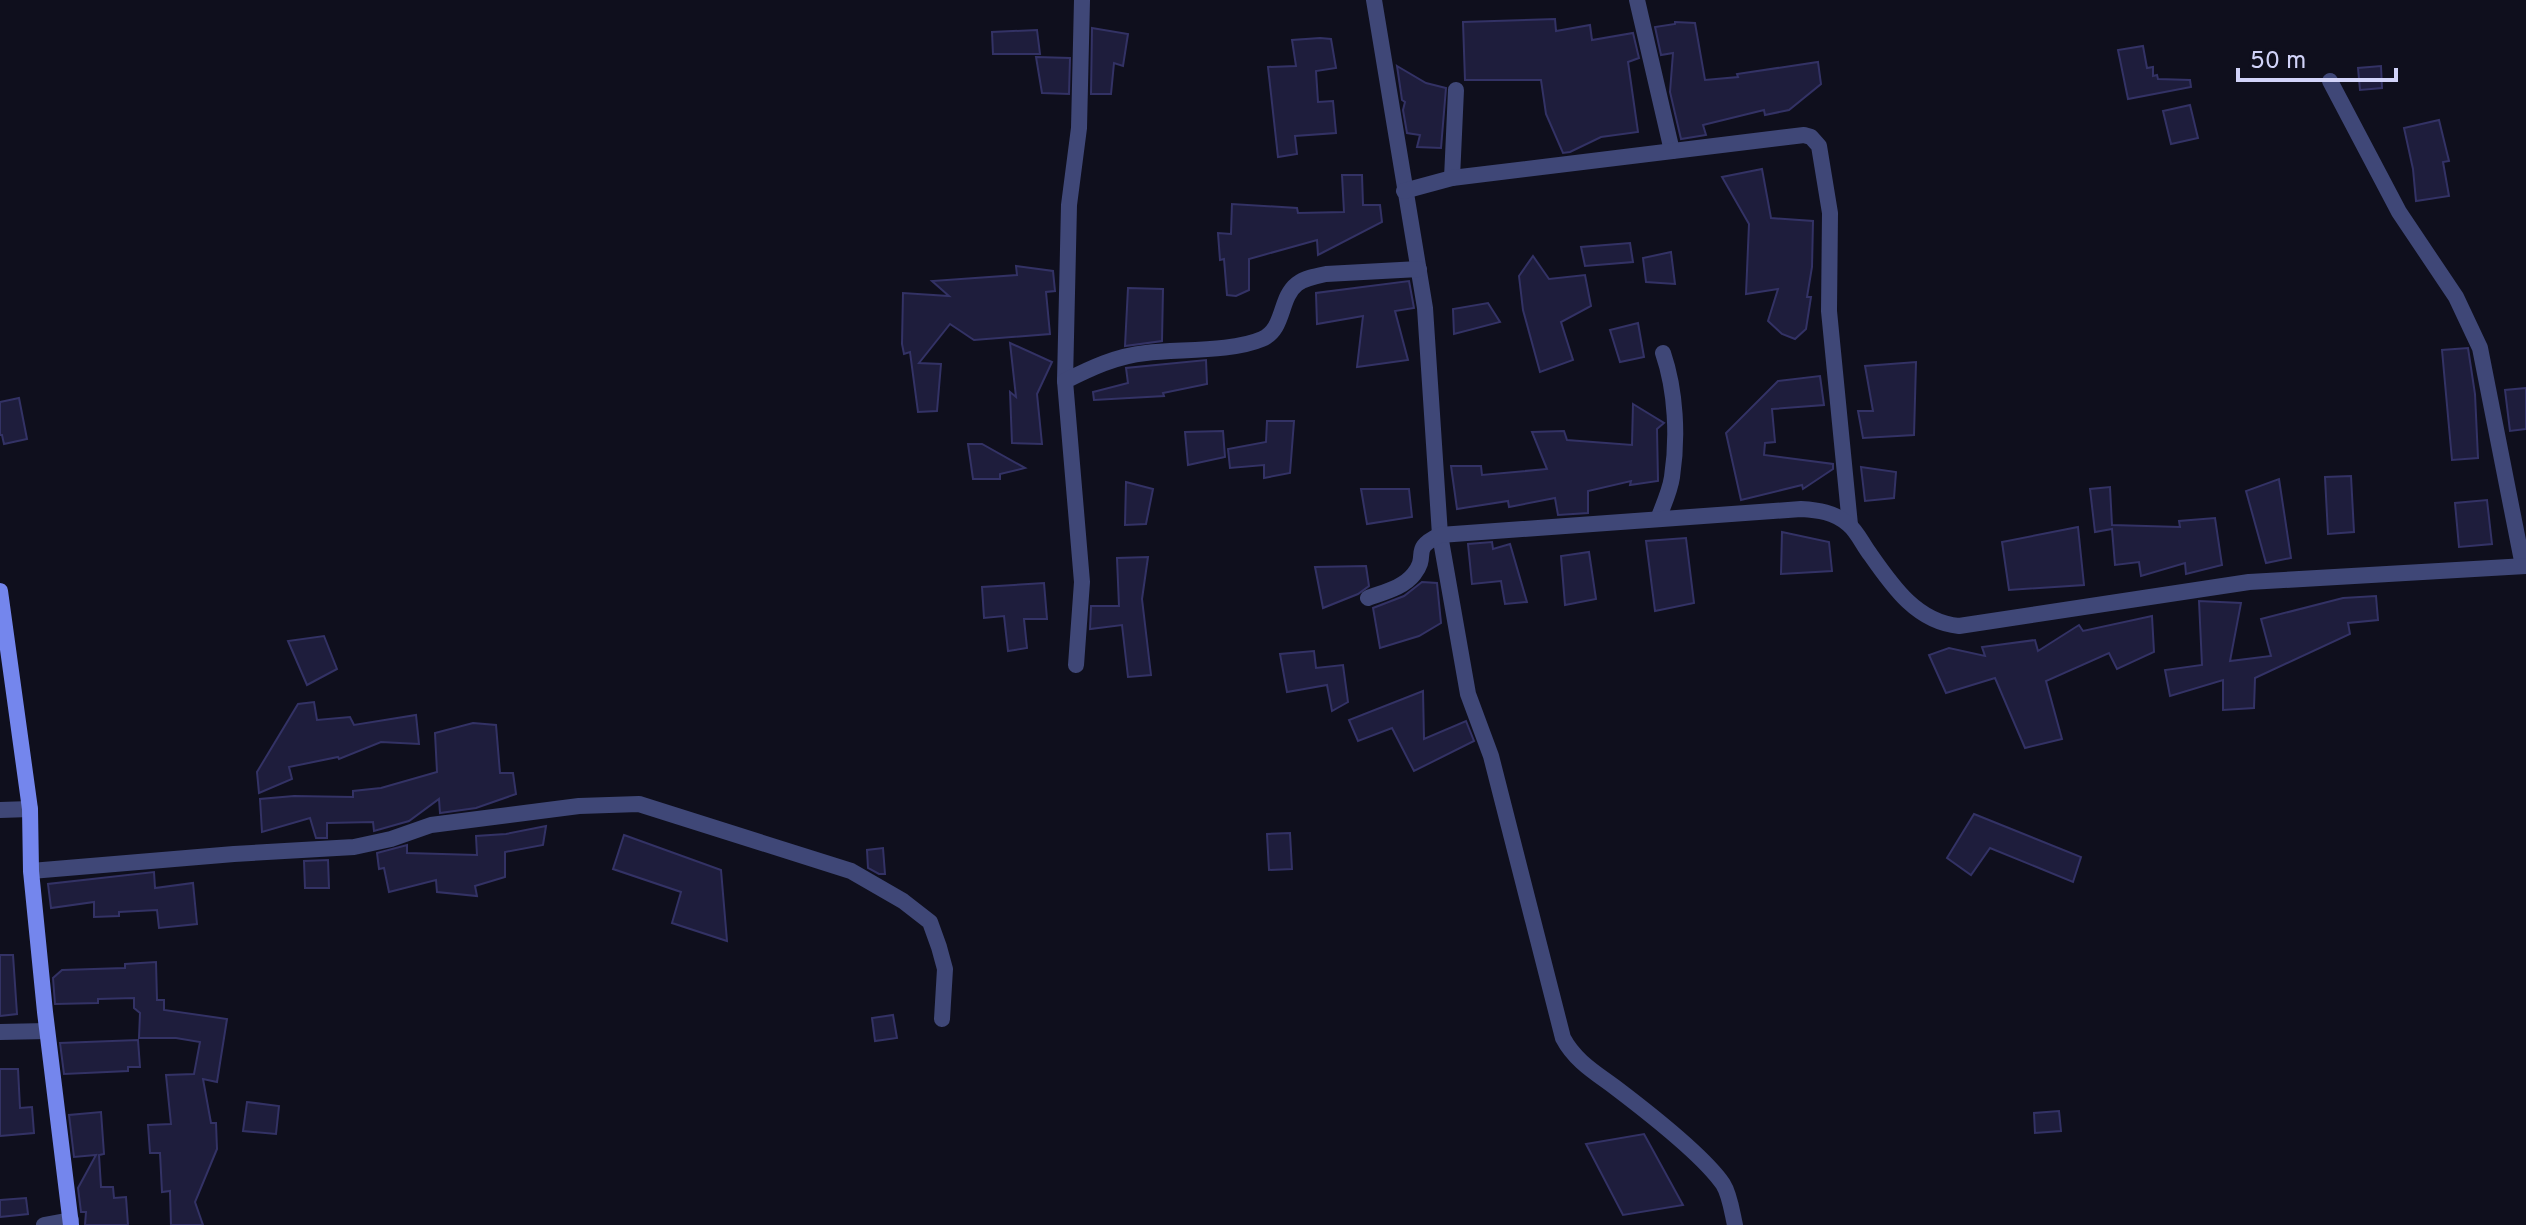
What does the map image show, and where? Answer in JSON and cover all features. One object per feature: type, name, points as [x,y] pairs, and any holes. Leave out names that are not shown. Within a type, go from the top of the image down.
[{"type":"street","points":[[1076,665],[1082,582],[1065,381],[1069,205],[1079,128],[1082,0]]},
{"type":"street","points":[[1374,0],[1425,308],[1440,535],[1468,694],[1491,756],[1563,1038],[1582,1063],[1624,1094],[1703,1162],[1724,1185],[1735,1225]]},
{"type":"street","points":[[1637,0],[1672,151]]},
{"type":"street","points":[[1368,598],[1407,582],[1420,564],[1421,547],[1440,535],[1801,509],[1820,510],[1850,525],[1900,595],[1926,618],[1959,626],[2249,582],[2525,566],[2480,348],[2456,297],[2399,212],[2330,81]]},
{"type":"street","points":[[1452,178],[1456,90]]},
{"type":"street","points":[[1404,191],[1452,178],[1804,135],[1811,137],[1819,146],[1830,213],[1829,311],[1850,525]]},
{"type":"street","points":[[1065,381],[1101,363],[1142,353],[1240,345],[1263,339],[1273,333],[1295,286],[1312,277],[1419,269]]},
{"type":"street","points":[[1658,519],[1672,479],[1675,423],[1670,373],[1663,353]]},
{"type":"street","points":[[0,591],[30,809],[31,871],[71,1222],[44,1225]]},
{"type":"street","points":[[31,871],[354,847],[391,839],[431,825],[579,806],[639,804],[851,871],[903,901],[930,922],[939,947],[945,969],[942,1019]]},
{"type":"street","points":[[0,810],[30,809]]},
{"type":"street","points":[[0,1032],[47,1031]]},
{"type":"building","points":[[1555,19],[1556,31],[1590,25],[1592,40],[1633,33],[1639,58],[1628,62],[1638,132],[1601,137],[1563,153],[1546,114],[1541,80],[1465,80],[1463,22]]},
{"type":"building","points":[[1675,22],[1695,23],[1705,80],[1818,62],[1821,84],[1789,110],[1765,115],[1764,110],[1703,125],[1706,135],[1681,139],[1670,92],[1673,53],[1661,55],[1655,27]]},
{"type":"building","points":[[1092,28],[1128,34],[1123,66],[1114,63],[1111,94],[1091,94]]},
{"type":"building","points":[[1037,30],[1040,54],[993,54],[992,32]]},
{"type":"building","points":[[1331,39],[1336,68],[1316,71],[1318,102],[1333,101],[1336,133],[1295,136],[1297,154],[1278,157],[1268,67],[1296,66],[1292,40]]},
{"type":"building","points":[[2143,46],[2147,68],[2153,67],[2153,76],[2157,75],[2158,79],[2190,80],[2191,87],[2128,99],[2118,50]]},
{"type":"building","points":[[1036,57],[1070,58],[1069,94],[1042,93]]},
{"type":"building","points":[[1397,66],[1426,83],[1446,88],[1441,148],[1417,147],[1420,135],[1407,133],[1403,110],[1405,102],[1402,100]]},
{"type":"building","points":[[2381,66],[2382,88],[2360,90],[2358,68]]},
{"type":"building","points":[[2190,105],[2198,138],[2171,144],[2163,111]]},
{"type":"building","points":[[2439,120],[2449,161],[2443,162],[2449,196],[2416,201],[2404,128]]},
{"type":"building","points":[[1762,169],[1771,218],[1813,221],[1812,267],[1807,297],[1811,297],[1806,329],[1795,339],[1782,334],[1768,321],[1778,289],[1746,294],[1749,224],[1722,177]]},
{"type":"building","points":[[1342,175],[1362,175],[1363,205],[1380,205],[1382,222],[1318,255],[1317,240],[1249,259],[1249,290],[1236,296],[1227,295],[1218,233],[1231,234],[1232,204],[1297,208],[1298,213],[1344,212]]},
{"type":"building","points":[[1630,243],[1633,262],[1585,266],[1581,247]]},
{"type":"building","points":[[1671,252],[1675,284],[1646,282],[1643,258]]},
{"type":"building","points":[[1533,256],[1549,279],[1585,275],[1591,306],[1561,322],[1573,360],[1540,372],[1523,310],[1519,276]]},
{"type":"building","points":[[1016,266],[1053,271],[1055,291],[1046,292],[1050,334],[974,340],[950,324],[919,363],[941,364],[937,411],[918,412],[910,352],[904,354],[902,344],[903,293],[949,296],[932,281],[1017,275]]},
{"type":"building","points":[[1409,281],[1414,308],[1395,311],[1408,360],[1357,367],[1363,316],[1317,324],[1316,293]]},
{"type":"building","points":[[1128,288],[1163,289],[1162,341],[1125,346]]},
{"type":"building","points":[[1488,303],[1500,322],[1454,334],[1453,309]]},
{"type":"building","points":[[1638,323],[1644,357],[1620,362],[1610,330]]},
{"type":"building","points":[[1010,343],[1052,362],[1037,394],[1042,444],[1012,443],[1010,392],[1016,397]]},
{"type":"building","points":[[2468,348],[2475,394],[2478,458],[2452,460],[2442,350]]},
{"type":"building","points":[[1206,360],[1207,384],[1163,393],[1164,396],[1094,400],[1093,392],[1128,383],[1126,368]]},
{"type":"building","points":[[1916,362],[1914,435],[1863,438],[1858,411],[1873,411],[1865,366]]},
{"type":"building","points":[[1820,376],[1824,405],[1772,409],[1775,442],[1765,443],[1764,455],[1833,464],[1833,469],[1803,489],[1802,485],[1741,500],[1726,433],[1778,381]]},
{"type":"building","points":[[2526,388],[2526,429],[2510,431],[2505,390]]},
{"type":"building","points":[[19,398],[27,439],[4,444],[0,435],[0,402]]},
{"type":"building","points":[[1633,404],[1664,423],[1657,429],[1658,481],[1630,485],[1631,481],[1588,491],[1588,513],[1558,515],[1555,498],[1509,507],[1508,501],[1457,509],[1451,466],[1481,466],[1482,475],[1547,469],[1532,432],[1564,431],[1567,440],[1632,445]]},
{"type":"building","points":[[1267,421],[1294,421],[1290,473],[1264,478],[1264,465],[1230,468],[1228,449],[1266,442]]},
{"type":"building","points":[[1223,431],[1225,457],[1188,465],[1185,432]]},
{"type":"building","points":[[968,444],[982,444],[1025,468],[1000,474],[1000,479],[973,479]]},
{"type":"building","points":[[1861,467],[1896,472],[1894,498],[1865,501]]},
{"type":"building","points":[[2351,476],[2354,532],[2328,534],[2325,477]]},
{"type":"building","points":[[2279,479],[2291,558],[2266,563],[2246,491]]},
{"type":"building","points":[[1126,482],[1153,489],[1146,524],[1125,525]]},
{"type":"building","points":[[2110,487],[2112,525],[2180,527],[2179,521],[2215,518],[2222,565],[2186,574],[2185,563],[2141,576],[2139,562],[2115,565],[2112,529],[2095,532],[2090,489]]},
{"type":"building","points":[[1361,489],[1409,489],[1412,517],[1367,524]]},
{"type":"building","points":[[2487,500],[2492,544],[2459,547],[2455,503]]},
{"type":"building","points":[[2078,527],[2084,585],[2009,590],[2002,542]]},
{"type":"building","points":[[1782,532],[1829,542],[1832,571],[1781,574]]},
{"type":"building","points":[[1686,538],[1694,603],[1655,611],[1646,541]]},
{"type":"building","points":[[1492,542],[1493,549],[1510,544],[1527,602],[1505,604],[1501,581],[1472,584],[1468,544]]},
{"type":"building","points":[[1589,552],[1596,599],[1565,605],[1561,556]]},
{"type":"building","points":[[1148,557],[1142,599],[1151,675],[1128,677],[1122,625],[1090,629],[1091,606],[1119,606],[1117,558]]},
{"type":"building","points":[[1366,566],[1369,586],[1358,594],[1323,608],[1315,567]]},
{"type":"building","points":[[1422,582],[1437,583],[1441,623],[1419,636],[1380,648],[1373,608],[1404,596]]},
{"type":"building","points":[[1044,583],[1047,619],[1024,619],[1027,648],[1008,651],[1004,616],[984,618],[982,587]]},
{"type":"building","points":[[2376,596],[2378,620],[2348,623],[2350,634],[2255,678],[2254,708],[2223,710],[2223,680],[2170,696],[2165,670],[2202,665],[2199,601],[2241,603],[2230,661],[2271,656],[2261,619],[2343,598]]},
{"type":"building","points":[[2152,616],[2154,652],[2117,669],[2109,653],[2046,681],[2062,739],[2025,748],[1995,678],[1946,693],[1929,655],[1949,648],[1985,656],[1982,647],[2035,640],[2038,651],[2079,625],[2083,631]]},
{"type":"building","points":[[324,636],[337,669],[307,685],[288,641]]},
{"type":"building","points":[[1314,651],[1316,668],[1343,665],[1348,702],[1332,711],[1327,685],[1287,692],[1280,654]]},
{"type":"building","points":[[1423,691],[1424,739],[1466,721],[1474,741],[1414,771],[1392,728],[1358,741],[1349,720]]},
{"type":"building","points":[[314,702],[317,720],[350,717],[354,725],[416,715],[419,744],[381,742],[339,759],[289,767],[292,779],[259,793],[257,772],[298,704]]},
{"type":"building","points":[[473,723],[496,725],[500,773],[513,773],[516,794],[476,808],[440,813],[439,799],[409,821],[374,831],[373,822],[327,823],[327,838],[316,838],[310,818],[262,832],[260,799],[353,797],[353,791],[381,788],[437,772],[435,733]]},
{"type":"building","points":[[1974,814],[2081,857],[2073,882],[1990,848],[1971,875],[1947,858]]},
{"type":"building","points":[[546,826],[543,845],[505,852],[505,877],[475,886],[477,896],[437,892],[436,880],[389,892],[384,868],[379,869],[377,853],[407,845],[407,853],[477,855],[476,836]]},
{"type":"building","points":[[1290,833],[1292,869],[1269,870],[1267,834]]},
{"type":"building","points":[[624,835],[721,870],[727,941],[672,923],[681,892],[613,869]]},
{"type":"building","points":[[883,848],[885,874],[879,874],[868,868],[867,850]]},
{"type":"building","points":[[328,860],[329,888],[305,888],[304,861]]},
{"type":"building","points":[[154,872],[155,888],[193,883],[197,924],[159,928],[157,910],[94,917],[94,902],[51,908],[48,884]]},
{"type":"building","points":[[0,955],[13,955],[17,1014],[0,1016]]},
{"type":"building","points":[[156,962],[157,1000],[164,1000],[164,1010],[227,1019],[217,1082],[203,1079],[211,1123],[216,1123],[217,1149],[195,1202],[203,1225],[171,1225],[170,1191],[162,1192],[160,1153],[150,1153],[148,1125],[171,1124],[166,1075],[194,1074],[200,1042],[176,1038],[139,1038],[140,1013],[134,1008],[134,998],[55,1004],[53,978],[62,970],[125,968],[125,964]]},
{"type":"building","points":[[893,1015],[897,1038],[875,1041],[872,1018]]},
{"type":"building","points":[[138,1040],[140,1067],[128,1067],[128,1071],[64,1074],[60,1043]]},
{"type":"building","points":[[0,1069],[18,1069],[20,1108],[32,1107],[34,1133],[0,1136]]},
{"type":"building","points":[[247,1102],[279,1106],[276,1134],[243,1131]]},
{"type":"building","points":[[2059,1111],[2061,1131],[2035,1133],[2034,1113]]},
{"type":"building","points":[[101,1112],[104,1154],[99,1155],[101,1187],[113,1187],[114,1198],[126,1197],[128,1225],[85,1225],[86,1212],[81,1212],[78,1188],[96,1155],[74,1157],[69,1115]]},
{"type":"building","points":[[1644,1134],[1683,1205],[1623,1215],[1586,1144]]},
{"type":"building","points":[[26,1198],[28,1214],[0,1217],[0,1200]]}]
